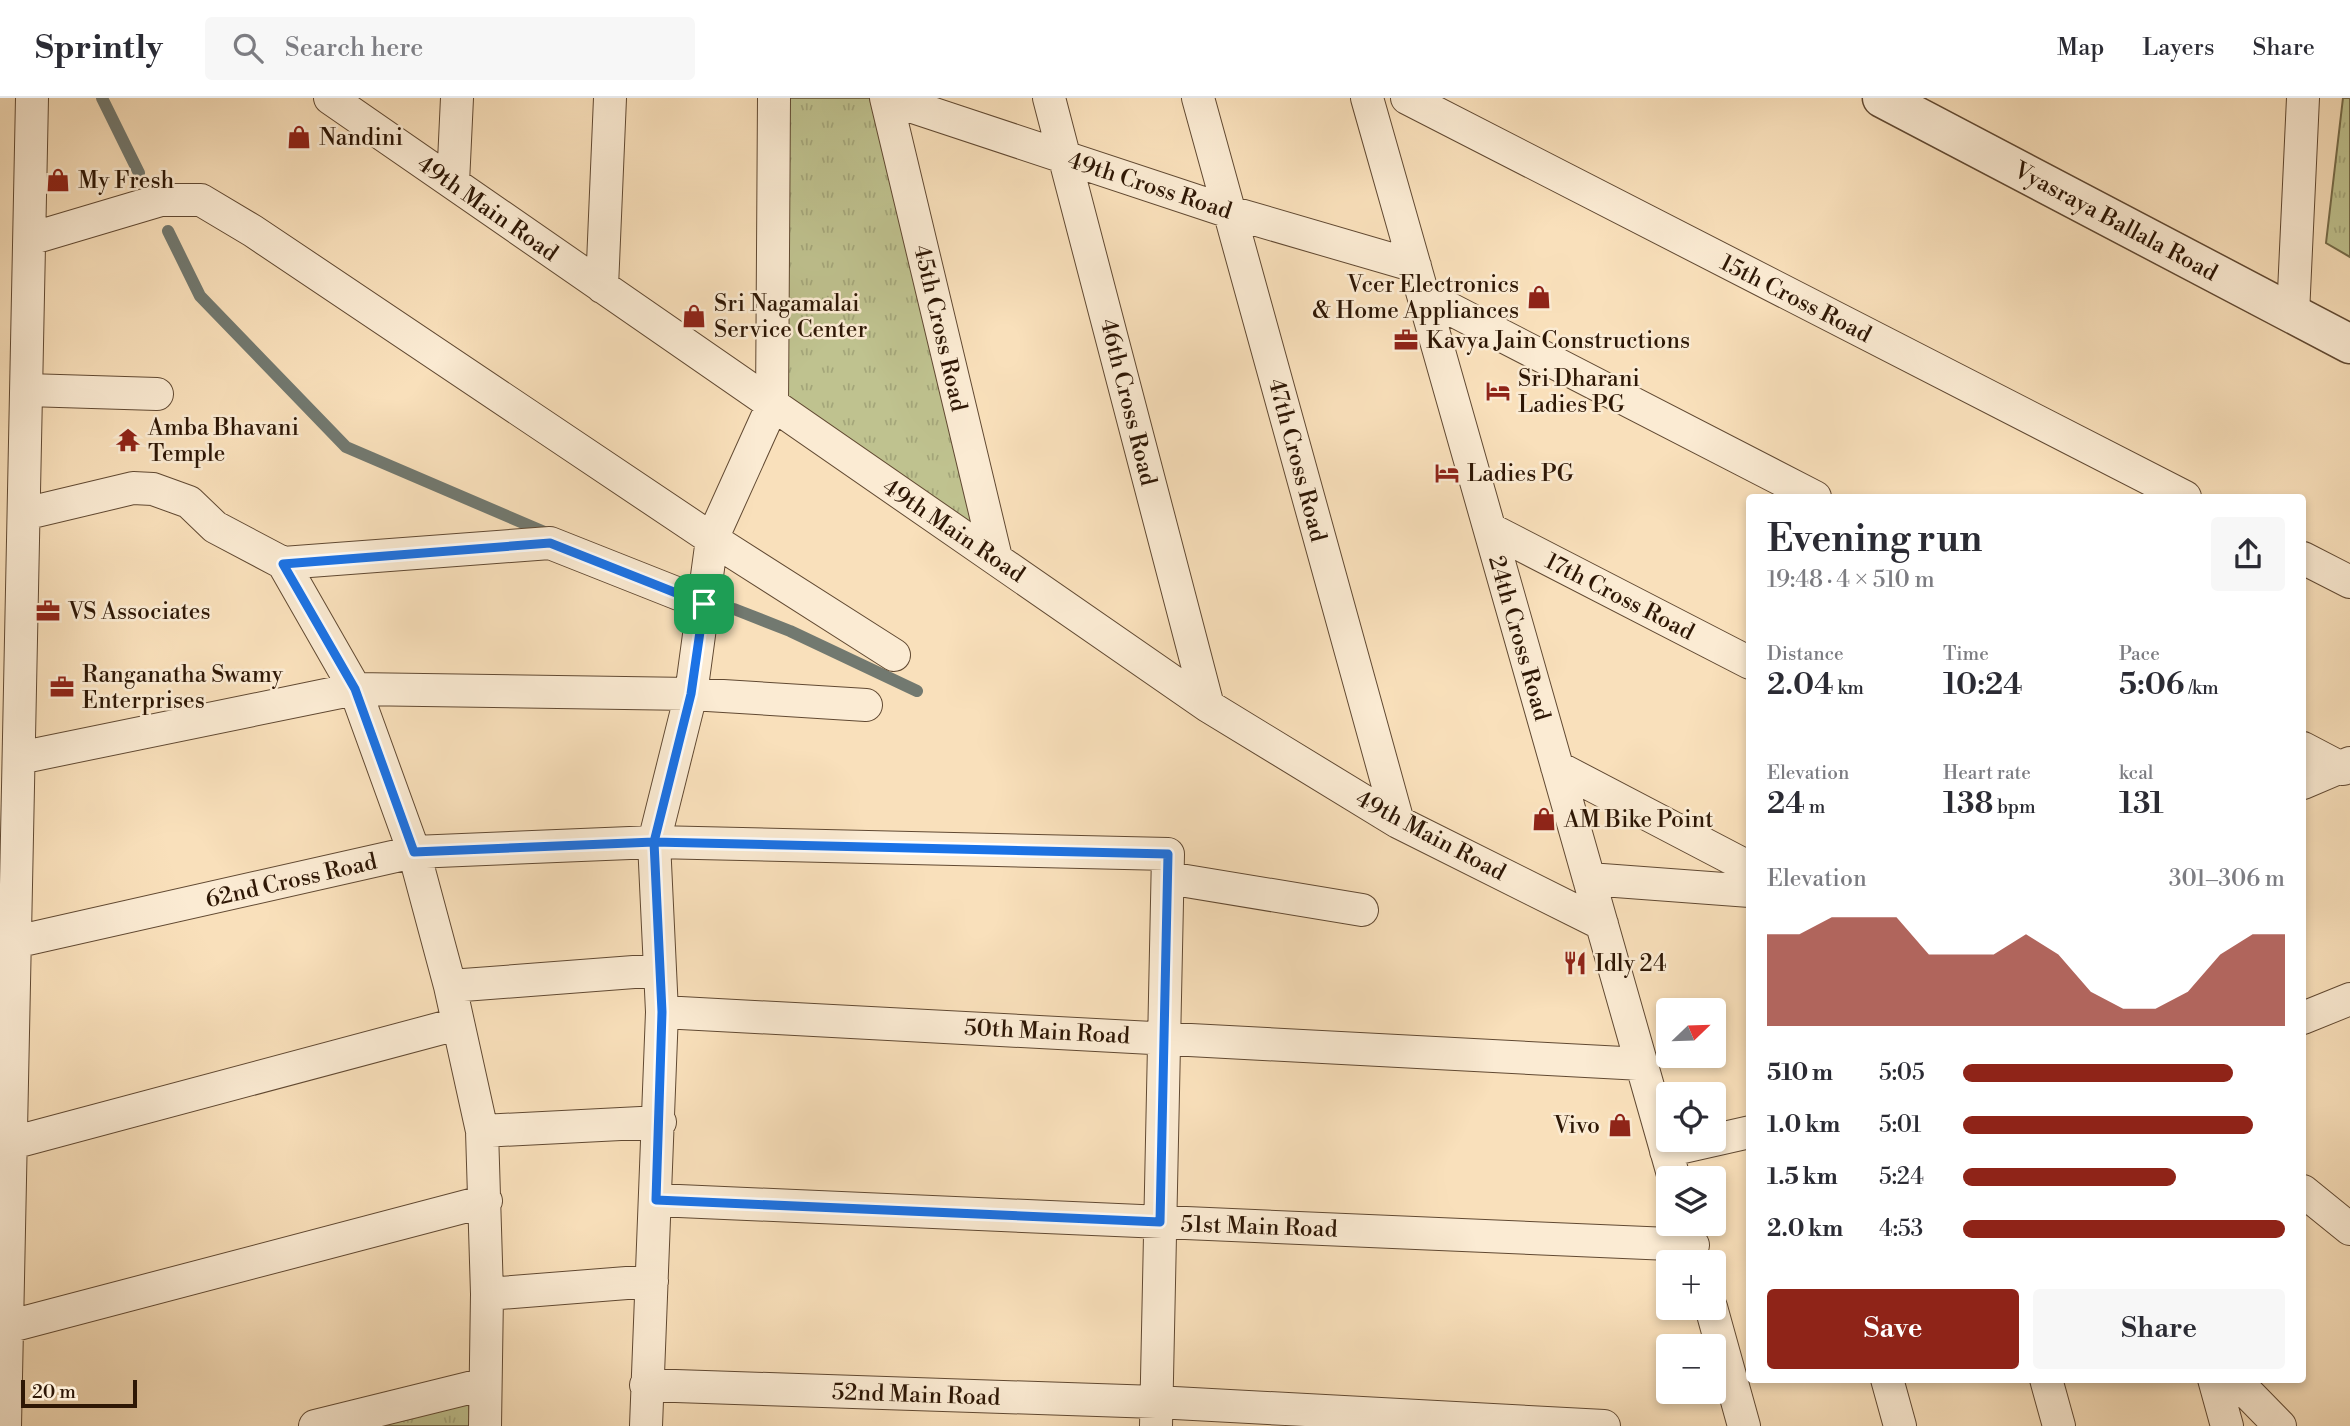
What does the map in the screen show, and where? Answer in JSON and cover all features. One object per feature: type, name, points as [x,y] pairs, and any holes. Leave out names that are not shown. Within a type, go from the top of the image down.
[{"type":"street","points":[[5,1426],[5,1220],[12,1143],[19,758],[12,554],[24,514],[32,98]]},
{"type":"street","name":"49th Main Road","points":[[330,98],[1208,706],[1398,822],[1602,924]]},
{"type":"street","points":[[453,183],[457,98]]},
{"type":"street","points":[[602,287],[610,98]]},
{"type":"street","points":[[646,1426],[660,1122],[662,1012],[654,842],[691,694],[712,539],[772,406],[774,98]]},
{"type":"street","name":"49th Cross Road","points":[[886,98],[1230,212],[1419,280],[1810,494]]},
{"type":"street","name":"45th Cross Road","points":[[886,98],[996,558]]},
{"type":"street","name":"46th Cross Road","points":[[1049,98],[1208,706]]},
{"type":"street","name":"47th Cross Road","points":[[1198,98],[1398,822]]},
{"type":"street","name":"24th Cross Road","points":[[1367,98],[1670,1164]]},
{"type":"street","name":"15th Cross Road","points":[[1407,98],[2179,494]]},
{"type":"street","name":"Vyasraya Ballala Road","points":[[1882,98],[2350,344]]},
{"type":"street","points":[[2293,314],[2303,98]]},
{"type":"street","points":[[30,239],[160,200],[201,200],[253,231],[712,539],[894,655]]},
{"type":"street","points":[[27,390],[157,394]]},
{"type":"street","points":[[24,514],[133,488],[153,489],[189,502],[215,527],[283,564],[355,689],[414,852],[450,986],[482,1131],[487,1294],[485,1426]]},
{"type":"street","name":"17th Cross Road","points":[[1490,529],[1746,661]]},
{"type":"street","points":[[283,564],[550,543],[704,604]]},
{"type":"street","points":[[2306,560],[2350,582]]},
{"type":"street","points":[[19,758],[355,689],[691,694],[866,705]]},
{"type":"street","points":[[2306,749],[2346,766]]},
{"type":"street","points":[[2306,782],[2346,766]]},
{"type":"street","points":[[1557,767],[1746,866]]},
{"type":"street","name":"62nd Cross Road","points":[[15,942],[414,852],[654,842],[1168,854],[1168,878]]},
{"type":"street","points":[[1156,1414],[1168,878],[1362,910]]},
{"type":"street","points":[[1589,879],[1746,891]]},
{"type":"street","points":[[450,986],[660,970]]},
{"type":"street","points":[[2306,1017],[2350,999]]},
{"type":"street","name":"50th Main Road","points":[[662,1012],[1642,1064]]},
{"type":"street","points":[[12,1143],[457,1024]]},
{"type":"street","points":[[482,1131],[660,1122]]},
{"type":"street","points":[[1670,1164],[1746,1134]]},
{"type":"street","points":[[2306,1193],[2350,1229]]},
{"type":"street","name":"51st Main Road","points":[[656,1200],[1693,1243]]},
{"type":"street","points":[[7,1327],[486,1201]]},
{"type":"street","points":[[487,1294],[652,1281]]},
{"type":"street","points":[[1715,1320],[1744,1426]]},
{"type":"street","points":[[1888,1383],[1900,1426]]},
{"type":"street","points":[[2047,1383],[2059,1426]]},
{"type":"street","points":[[2215,1383],[2227,1426]]},
{"type":"street","points":[[2238,1383],[2280,1426]]},
{"type":"street","points":[[315,1426],[485,1384]]},
{"type":"street","name":"52nd Main Road","points":[[646,1385],[1156,1414],[1604,1426]]},
{"type":"green space","points":[[786,98],[876,98],[981,531],[781,406]]},
{"type":"green space","points":[[2343,98],[2350,98],[2350,257],[2326,243]]},
{"type":"green space","points":[[469,1397],[470,1426],[354,1426]]},
{"type":"waterway","points":[[102,98],[139,173]]},
{"type":"waterway","points":[[168,231],[200,296],[346,447],[549,534]]},
{"type":"waterway","points":[[734,609],[790,631],[917,691]]},
{"type":"place","name":"Nandini","points":[[299,137]]},
{"type":"place","name":"My Fresh","points":[[58,180]]},
{"type":"place","name":"Vcer Electronics & Home Appliances","points":[[1539,297]]},
{"type":"place","name":"Sri Nagamalai Service Center","points":[[694,316]]},
{"type":"place","name":"Kavya Jain Constructions","points":[[1406,340]]},
{"type":"place","name":"Sri Dharani Ladies PG","points":[[1498,391]]},
{"type":"place","name":"Amba Bhavani Temple","points":[[128,440]]},
{"type":"place","name":"Ladies PG","points":[[1447,473]]},
{"type":"place","name":"VS Associates","points":[[48,611]]},
{"type":"place","name":"Ranganatha Swamy Enterprises","points":[[62,687]]},
{"type":"place","name":"AM Bike Point","points":[[1544,819]]},
{"type":"place","name":"Idly 24","points":[[1575,963]]},
{"type":"place","name":"Vivo","points":[[1620,1125]]},
{"type":"route","points":[[704,604],[550,543],[283,564],[355,689],[414,852],[654,842],[1168,854],[1160,1222],[656,1200],[662,1012],[654,842],[691,694],[704,604]]}]
